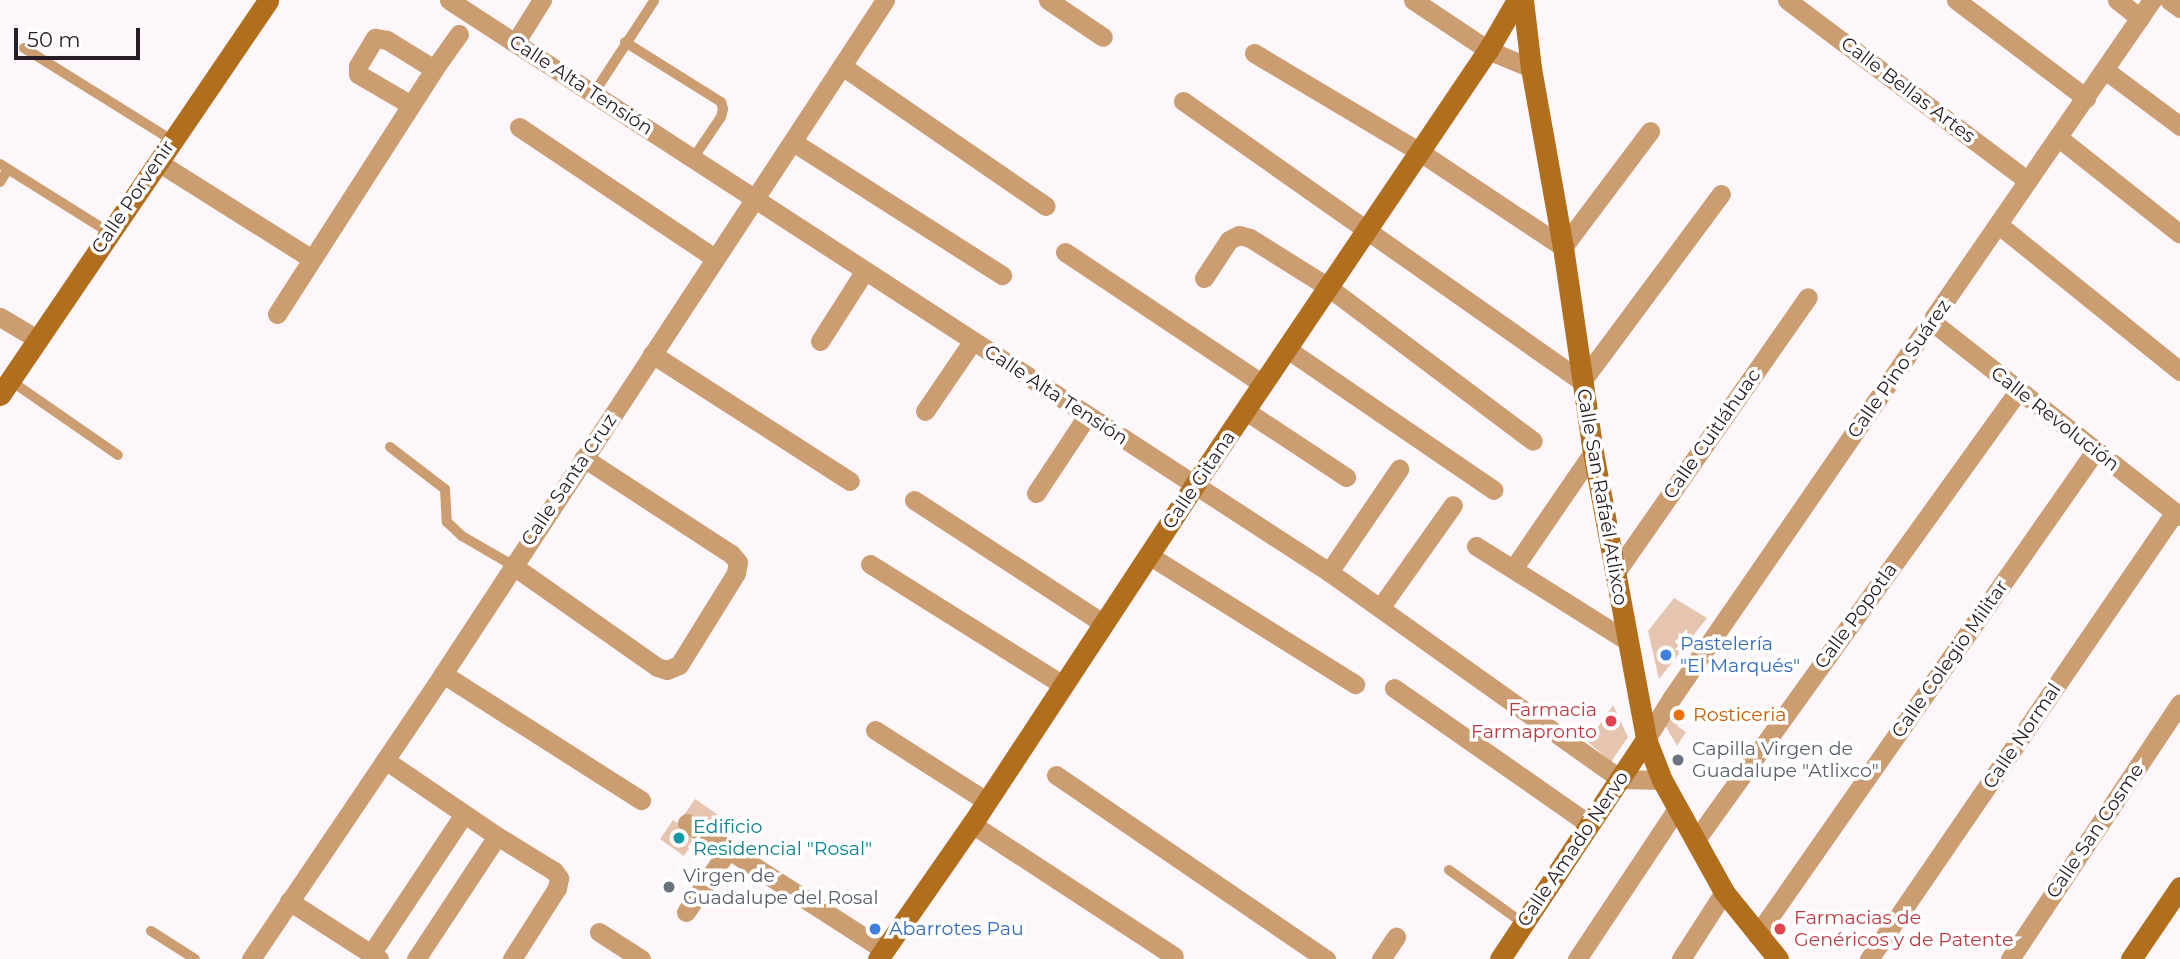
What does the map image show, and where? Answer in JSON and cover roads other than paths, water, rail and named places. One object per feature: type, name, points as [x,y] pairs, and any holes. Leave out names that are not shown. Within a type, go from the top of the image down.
[{"type":"street","name":"Calle Porvenir","points":[[5,388],[268,0]]},
{"type":"street","points":[[515,43],[542,0]]},
{"type":"street","name":"Calle Santa Cruz","points":[[251,959],[443,674],[885,0]]},
{"type":"street","points":[[1048,0],[1102,37]]},
{"type":"street","points":[[1413,0],[1488,50],[1531,68]]},
{"type":"street","name":"Calle Gitana","points":[[881,955],[972,824],[1195,484],[1488,50],[1517,0]]},
{"type":"street","name":"Calle San Rafaél Atlixco","points":[[1523,0],[1531,68],[1563,247],[1593,452],[1646,739],[1662,780],[1724,892],[1778,959]]},
{"type":"street","name":"Calle Bellas Artes","points":[[1787,0],[2028,181]]},
{"type":"street","points":[[1956,0],[2086,98]]},
{"type":"street","points":[[2117,0],[2140,18]]},
{"type":"street","name":"Calle Pino Suárez","points":[[1646,739],[2152,0]]},
{"type":"street","points":[[2169,0],[2180,8]]},
{"type":"street","name":"Calle Alta Tensión","points":[[457,2],[515,43],[694,157],[864,272],[1329,572],[1620,779]]},
{"type":"street","points":[[277,314],[459,34]]},
{"type":"street","points":[[411,105],[358,74],[358,66],[375,38],[387,40],[434,69]]},
{"type":"street","points":[[1254,53],[1420,152],[1563,247],[1650,131]]},
{"type":"street","points":[[842,66],[1046,206]]},
{"type":"street","points":[[2105,70],[2180,126]]},
{"type":"street","points":[[1183,101],[1369,228],[1582,381],[1721,194]]},
{"type":"street","points":[[519,127],[715,258]]},
{"type":"street","points":[[2059,138],[2180,234]]},
{"type":"street","points":[[793,142],[1002,275]]},
{"type":"street","points":[[158,162],[312,259]]},
{"type":"street","points":[[1999,225],[2180,371]]},
{"type":"street","points":[[1204,278],[1229,240],[1240,235],[1250,238],[1328,287],[1533,441]]},
{"type":"street","points":[[1065,252],[1263,384]]},
{"type":"street","points":[[820,341],[864,272]]},
{"type":"street","name":"Calle Cuitláhuac","points":[[1616,572],[1808,297]]},
{"type":"street","points":[[0,317],[37,340]]},
{"type":"street","name":"Calle Revolución","points":[[1931,321],[2177,514]]},
{"type":"street","points":[[925,411],[972,342]]},
{"type":"street","points":[[1287,349],[1494,490]]},
{"type":"street","points":[[652,354],[850,481]]},
{"type":"street","name":"Calle Popotla","points":[[1695,841],[2018,391]]},
{"type":"street","points":[[1246,411],[1346,477]]},
{"type":"street","points":[[1036,493],[1087,416]]},
{"type":"street","name":"Calle Colegio Militar","points":[[1757,935],[2095,451]]},
{"type":"street","points":[[1513,569],[1593,452]]},
{"type":"street","points":[[512,565],[657,667],[667,670],[679,665],[736,573],[738,562],[731,554],[584,458]]},
{"type":"street","points":[[1329,572],[1399,469]]},
{"type":"street","points":[[914,500],[1104,624]]},
{"type":"street","points":[[1380,608],[1453,505]]},
{"type":"street","name":"Calle Normal","points":[[1869,959],[2177,514]]},
{"type":"street","points":[[1476,546],[1626,640]]},
{"type":"street","points":[[1150,556],[1355,684]]},
{"type":"street","points":[[870,564],[1063,685]]},
{"type":"street","points":[[443,674],[641,800]]},
{"type":"street","points":[[1394,688],[1589,824]]},
{"type":"street","name":"Calle San Cosme","points":[[2010,959],[2180,703]]},
{"type":"street","points":[[875,730],[986,801]]},
{"type":"street","name":"Calle Amado Nervo","points":[[1500,959],[1646,739]]},
{"type":"street","points":[[385,760],[554,871],[559,878],[557,888],[512,959]]},
{"type":"street","points":[[1056,775],[1326,959]]},
{"type":"street","points":[[1620,779],[1662,780]]},
{"type":"street","points":[[1577,959],[1678,807]]},
{"type":"street","points":[[289,901],[375,957],[464,814]]},
{"type":"street","points":[[687,823],[881,955]]},
{"type":"street","points":[[972,824],[1174,956]]},
{"type":"street","points":[[416,959],[497,836]]},
{"type":"street","points":[[686,912],[728,850]]},
{"type":"street","points":[[2131,959],[2180,887]]},
{"type":"street","points":[[1681,959],[1724,892]]},
{"type":"street","points":[[599,932],[640,959]]},
{"type":"street","points":[[1381,959],[1396,937]]},
{"type":"lane","points":[[594,93],[653,1]]},
{"type":"lane","points":[[625,42],[721,102],[721,117],[694,157]]},
{"type":"lane","points":[[24,48],[172,140]]},
{"type":"lane","points":[[0,181],[4,166],[110,233]]},
{"type":"lane","points":[[5,388],[118,455]]},
{"type":"lane","points":[[390,447],[445,489],[447,522],[462,536],[512,565]]},
{"type":"lane","points":[[1449,870],[1523,924]]},
{"type":"lane","points":[[151,931],[195,959]]},
{"type":"place","name":"Pastelería \"El Marqués\"","points":[[1666,655]]},
{"type":"place","name":"Rosticeria","points":[[1679,715]]},
{"type":"place","name":"Farmacia Farmapronto","points":[[1611,721]]},
{"type":"place","name":"Capilla Virgen de Guadalupe \"Atlixco\"","points":[[1678,760]]},
{"type":"place","name":"Edificio Residencial \"Rosal\"","points":[[679,838]]},
{"type":"place","name":"Virgen de Guadalupe del Rosal","points":[[669,887]]},
{"type":"place","name":"Abarrotes Pau","points":[[875,929]]},
{"type":"place","name":"Farmacias de Genéricos y de Patente","points":[[1780,929]]}]
